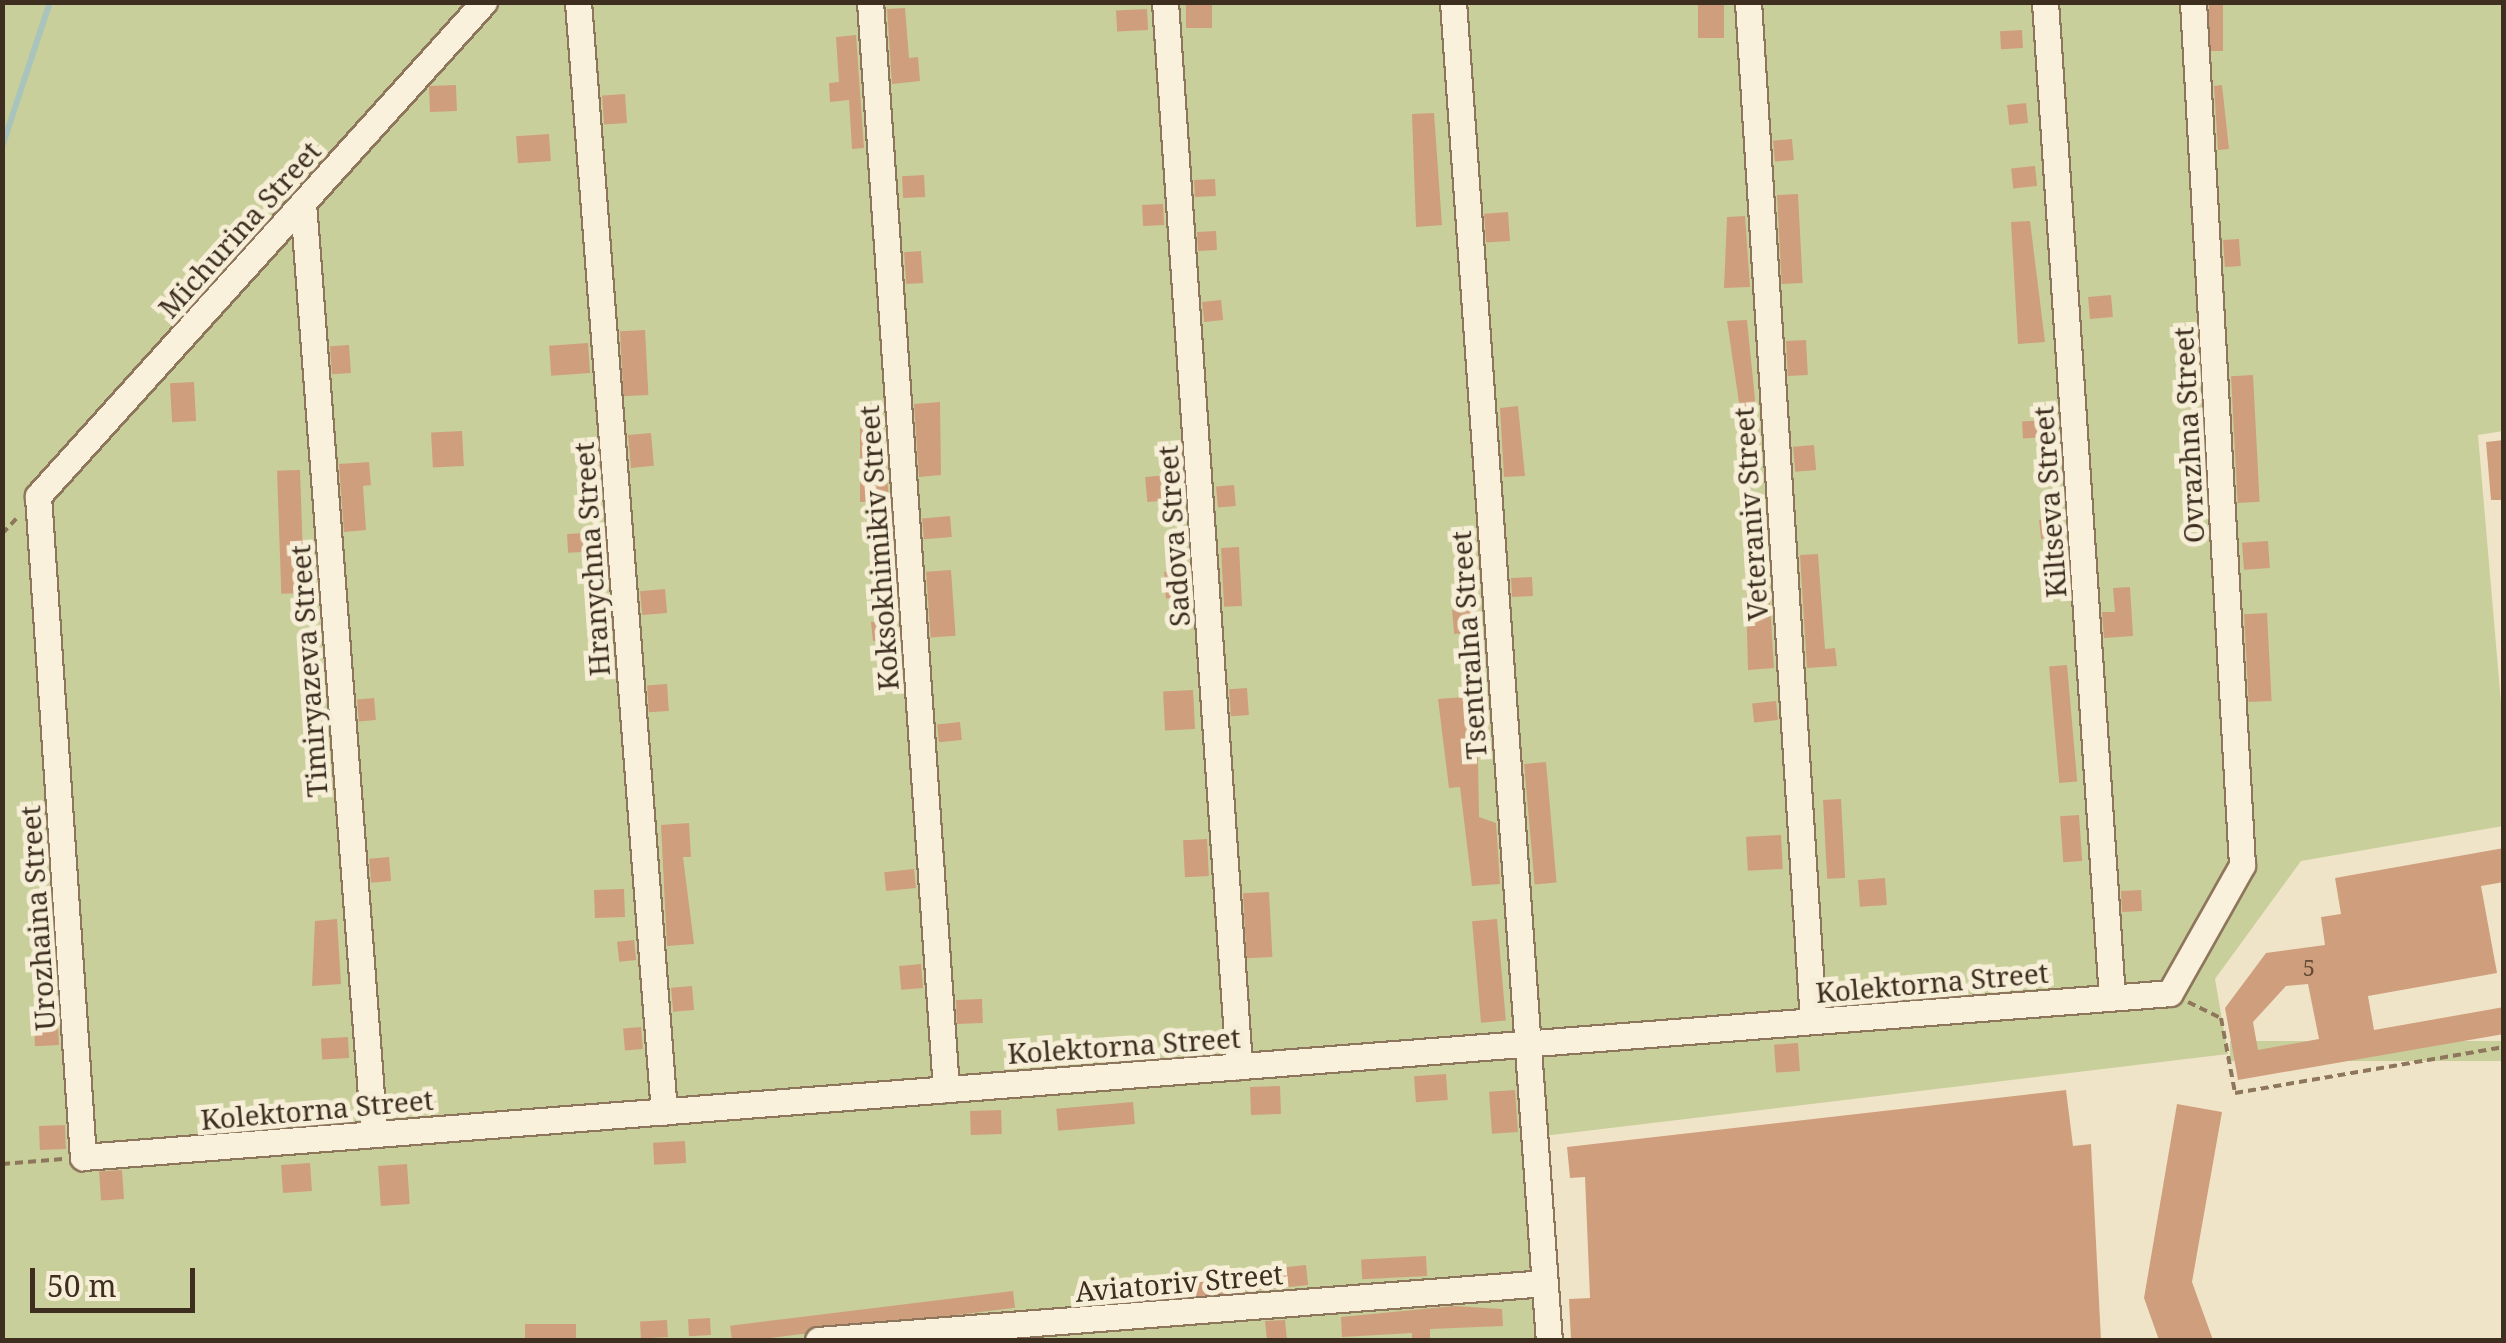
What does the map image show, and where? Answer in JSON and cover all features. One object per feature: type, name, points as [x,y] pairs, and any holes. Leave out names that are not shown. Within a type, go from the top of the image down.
[{"type":"lane","name":"Michurina Street","points":[[38,496],[484,2]]},
{"type":"lane","name":"Hranychna Street","points":[[578,2],[664,1112]]},
{"type":"lane","name":"Koksokhimikiv Street","points":[[870,2],[946,1089]]},
{"type":"lane","name":"Sadova Street","points":[[1166,2],[1240,1066]]},
{"type":"lane","name":"Tsentralna Street","points":[[1453,2],[1549,1340]]},
{"type":"lane","name":"Veteraniv Street","points":[[1748,2],[1813,1021]]},
{"type":"lane","name":"Kiltseva Street","points":[[2045,2],[2112,998]]},
{"type":"lane","name":"Ovrazhna Street","points":[[2170,993],[2242,865],[2194,2]]},
{"type":"lane","name":"Timiryazeva Street","points":[[302,203],[374,1134]]},
{"type":"lane","name":"Urozhaina Street","points":[[38,496],[83,1158]]},
{"type":"lane","name":"Kolektorna Street","points":[[83,1158],[2170,993]]},
{"type":"lane","name":"Aviatoriv Street","points":[[818,1340],[1545,1283]]},
{"type":"path","points":[[2170,993],[2222,1018],[2235,1093],[2504,1047]]},
{"type":"path","points":[[2,1164],[83,1158]]},
{"type":"green space","points":[[3,3],[2503,3],[2503,431],[2478,435],[2503,726],[2503,826],[2301,861],[2215,979],[2228,1054],[1535,1137],[1549,1340],[3,1340]]},
{"type":"green space","points":[[2230,1041],[2503,1041],[2503,1061],[2230,1061]]},
{"type":"building","points":[[1186,2],[1212,2],[1212,28],[1186,28]]},
{"type":"building","points":[[1698,2],[1724,2],[1724,38],[1698,38]]},
{"type":"building","points":[[2209,2],[2223,2],[2223,51],[2209,51]]},
{"type":"building","points":[[905,8],[909,58],[918,57],[920,81],[892,84],[887,9]]},
{"type":"building","points":[[1147,9],[1148,30],[1117,32],[1116,11]]},
{"type":"building","points":[[2022,30],[2023,48],[2001,49],[2000,31]]},
{"type":"building","points":[[856,35],[864,148],[852,149],[849,100],[830,102],[829,83],[839,82],[836,37]]},
{"type":"building","points":[[456,85],[457,111],[430,112],[429,86]]},
{"type":"building","points":[[2222,85],[2229,149],[2218,150],[2214,86]]},
{"type":"building","points":[[625,94],[627,123],[604,125],[602,96]]},
{"type":"building","points":[[2026,103],[2028,123],[2009,125],[2007,105]]},
{"type":"building","points":[[1434,113],[1442,225],[1416,227],[1412,114]]},
{"type":"building","points":[[549,134],[551,161],[518,163],[516,136]]},
{"type":"building","points":[[1792,139],[1794,160],[1775,162],[1773,141]]},
{"type":"building","points":[[2035,166],[2037,186],[2013,188],[2011,169]]},
{"type":"building","points":[[924,175],[925,197],[903,198],[902,176]]},
{"type":"building","points":[[1215,179],[1216,196],[1195,197],[1194,180]]},
{"type":"building","points":[[1798,194],[1803,283],[1782,284],[1777,195]]},
{"type":"building","points":[[1163,204],[1164,225],[1143,226],[1142,205]]},
{"type":"building","points":[[1508,212],[1510,241],[1486,243],[1484,214]]},
{"type":"building","points":[[1745,216],[1750,287],[1724,288],[1727,217]]},
{"type":"building","points":[[2030,221],[2045,342],[2018,344],[2011,222]]},
{"type":"building","points":[[1216,231],[1217,250],[1198,251],[1197,232]]},
{"type":"building","points":[[2239,239],[2241,266],[2225,267],[2223,240]]},
{"type":"building","points":[[921,251],[923,283],[906,284],[904,252]]},
{"type":"building","points":[[2111,295],[2113,317],[2090,319],[2088,297]]},
{"type":"building","points":[[1221,300],[1223,320],[1204,322],[1202,302]]},
{"type":"building","points":[[1747,320],[1760,449],[1746,450],[1727,321]]},
{"type":"building","points":[[645,330],[648,395],[623,396],[620,331]]},
{"type":"building","points":[[1806,340],[1808,375],[1788,376],[1786,341]]},
{"type":"building","points":[[588,343],[590,373],[551,376],[549,346]]},
{"type":"building","points":[[349,345],[351,373],[332,374],[330,346]]},
{"type":"building","points":[[2253,375],[2260,502],[2238,503],[2231,376]]},
{"type":"building","points":[[194,382],[196,421],[172,422],[170,383]]},
{"type":"building","points":[[940,402],[941,475],[919,477],[914,404]]},
{"type":"building","points":[[1518,406],[1525,476],[1504,477],[1500,408]]},
{"type":"building","points":[[2049,420],[2050,437],[2023,438],[2022,421]]},
{"type":"building","points":[[883,426],[889,501],[860,502],[860,428]]},
{"type":"building","points":[[462,431],[464,466],[433,468],[431,433]]},
{"type":"building","points":[[651,433],[654,466],[631,468],[628,435]]},
{"type":"building","points":[[2504,440],[2504,500],[2491,500],[2486,442]]},
{"type":"building","points":[[1814,445],[1816,470],[1795,472],[1793,447]]},
{"type":"building","points":[[369,462],[371,485],[363,486],[366,530],[344,532],[339,464]]},
{"type":"building","points":[[300,470],[304,593],[281,594],[277,471]]},
{"type":"building","points":[[1180,474],[1182,499],[1147,502],[1145,477]]},
{"type":"building","points":[[1234,485],[1236,506],[1218,507],[1216,487]]},
{"type":"building","points":[[950,516],[952,537],[924,539],[922,518]]},
{"type":"building","points":[[2058,518],[2060,537],[2041,539],[2039,520]]},
{"type":"building","points":[[603,532],[604,551],[568,553],[567,534]]},
{"type":"building","points":[[2268,541],[2270,568],[2244,570],[2242,543]]},
{"type":"building","points":[[1239,547],[1242,606],[1224,607],[1221,548]]},
{"type":"building","points":[[1818,554],[1825,649],[1835,648],[1837,666],[1807,668],[1800,555]]},
{"type":"building","points":[[1767,557],[1774,668],[1748,670],[1745,559]]},
{"type":"building","points":[[951,570],[956,636],[931,638],[926,572]]},
{"type":"building","points":[[1188,570],[1190,597],[1166,599],[1164,572]]},
{"type":"building","points":[[894,574],[898,639],[873,641],[871,622],[879,621],[876,575]]},
{"type":"building","points":[[1532,577],[1533,596],[1512,597],[1511,578]]},
{"type":"building","points":[[2130,587],[2133,636],[2104,638],[2102,612],[2115,612],[2113,588]]},
{"type":"building","points":[[665,589],[667,613],[642,615],[640,591]]},
{"type":"building","points":[[1476,608],[1478,632],[1454,634],[1452,610]]},
{"type":"building","points":[[2267,613],[2272,701],[2249,702],[2244,614]]},
{"type":"building","points":[[2067,665],[2077,782],[2059,783],[2049,667]]},
{"type":"building","points":[[667,684],[669,711],[649,712],[647,685]]},
{"type":"building","points":[[1247,688],[1249,715],[1231,716],[1229,689]]},
{"type":"building","points":[[1193,690],[1195,729],[1165,731],[1163,692]]},
{"type":"building","points":[[1477,696],[1479,817],[1496,823],[1500,884],[1472,886],[1460,787],[1449,788],[1438,699]]},
{"type":"building","points":[[374,698],[376,720],[359,721],[357,699]]},
{"type":"building","points":[[1776,701],[1778,720],[1754,722],[1752,704]]},
{"type":"building","points":[[322,718],[324,739],[307,740],[305,719]]},
{"type":"building","points":[[960,722],[962,740],[939,742],[937,724]]},
{"type":"building","points":[[1546,762],[1557,883],[1535,884],[1524,764]]},
{"type":"building","points":[[1841,799],[1845,878],[1827,879],[1823,800]]},
{"type":"building","points":[[2079,815],[2082,861],[2063,862],[2060,816]]},
{"type":"building","points":[[689,823],[691,857],[683,857],[694,944],[667,946],[661,825]]},
{"type":"building","points":[[1781,835],[1783,869],[1748,871],[1746,837]]},
{"type":"building","points":[[1207,839],[1209,876],[1185,877],[1183,840]]},
{"type":"building","points":[[2504,848],[2504,882],[2481,886],[2497,973],[2368,996],[2374,1030],[2504,1007],[2504,1034],[2238,1080],[2225,1008],[2266,953],[2325,945],[2321,917],[2341,914],[2335,878]],"holes":[[[2308,984],[2319,1039],[2258,1050],[2253,1022],[2286,986]]]},
{"type":"building","points":[[389,857],[391,881],[371,883],[369,859]]},
{"type":"building","points":[[914,869],[916,888],[886,891],[884,872]]},
{"type":"building","points":[[1885,878],[1887,905],[1860,907],[1858,880]]},
{"type":"building","points":[[624,889],[625,917],[595,918],[594,890]]},
{"type":"building","points":[[2141,890],[2142,911],[2122,912],[2121,891]]},
{"type":"building","points":[[1269,892],[1272,957],[1246,958],[1243,893]]},
{"type":"building","points":[[337,919],[341,984],[312,986],[315,921]]},
{"type":"building","points":[[1497,919],[1506,1021],[1481,1023],[1472,921]]},
{"type":"building","points":[[634,940],[636,960],[619,962],[617,942]]},
{"type":"building","points":[[921,964],[923,988],[901,990],[899,966]]},
{"type":"building","points":[[692,986],[694,1010],[673,1012],[671,988]]},
{"type":"building","points":[[982,999],[983,1023],[957,1024],[956,1000]]},
{"type":"building","points":[[58,1026],[59,1045],[35,1046],[34,1027]]},
{"type":"building","points":[[641,1027],[643,1049],[625,1050],[623,1029]]},
{"type":"building","points":[[1219,1035],[1220,1051],[1200,1052],[1199,1036]]},
{"type":"building","points":[[348,1037],[349,1058],[322,1059],[321,1038]]},
{"type":"building","points":[[1798,1043],[1800,1071],[1776,1073],[1774,1045]]},
{"type":"building","points":[[1446,1074],[1448,1100],[1416,1102],[1414,1076]]},
{"type":"building","points":[[1280,1086],[1281,1114],[1251,1115],[1250,1087]]},
{"type":"building","points":[[1515,1090],[1518,1132],[1492,1134],[1489,1092]]},
{"type":"building","points":[[2066,1090],[2073,1146],[2091,1144],[2101,1340],[1571,1340],[1569,1299],[1590,1298],[1585,1177],[1570,1178],[1567,1147]]},
{"type":"building","points":[[1133,1102],[1135,1124],[1058,1131],[1056,1109]]},
{"type":"building","points":[[2177,1104],[2222,1112],[2192,1282],[2213,1340],[2159,1340],[2144,1298]]},
{"type":"building","points":[[1001,1110],[1002,1134],[971,1135],[970,1111]]},
{"type":"building","points":[[65,1125],[66,1149],[40,1150],[39,1126]]},
{"type":"building","points":[[685,1141],[686,1163],[654,1165],[653,1143]]},
{"type":"building","points":[[310,1163],[312,1191],[283,1193],[281,1165]]},
{"type":"building","points":[[407,1164],[410,1204],[381,1206],[378,1166]]},
{"type":"building","points":[[122,1170],[124,1199],[101,1201],[99,1172]]},
{"type":"building","points":[[1426,1256],[1427,1276],[1362,1279],[1361,1259]]},
{"type":"building","points":[[1306,1265],[1308,1285],[1094,1307],[1092,1287]]},
{"type":"building","points":[[1013,1291],[1015,1308],[753,1340],[732,1340],[730,1326]]},
{"type":"building","points":[[1454,1306],[1502,1309],[1503,1326],[1430,1329],[1430,1338],[1412,1339],[1412,1333],[1342,1337],[1341,1317]]},
{"type":"building","points":[[710,1318],[711,1335],[689,1336],[688,1319]]},
{"type":"building","points":[[667,1320],[668,1337],[641,1338],[640,1321]]},
{"type":"building","points":[[1285,1320],[1287,1340],[1267,1340],[1265,1321]]},
{"type":"building","points":[[525,1324],[576,1324],[576,1340],[525,1340]]},
{"type":"waterway","points":[[2,147],[50,2]]}]
